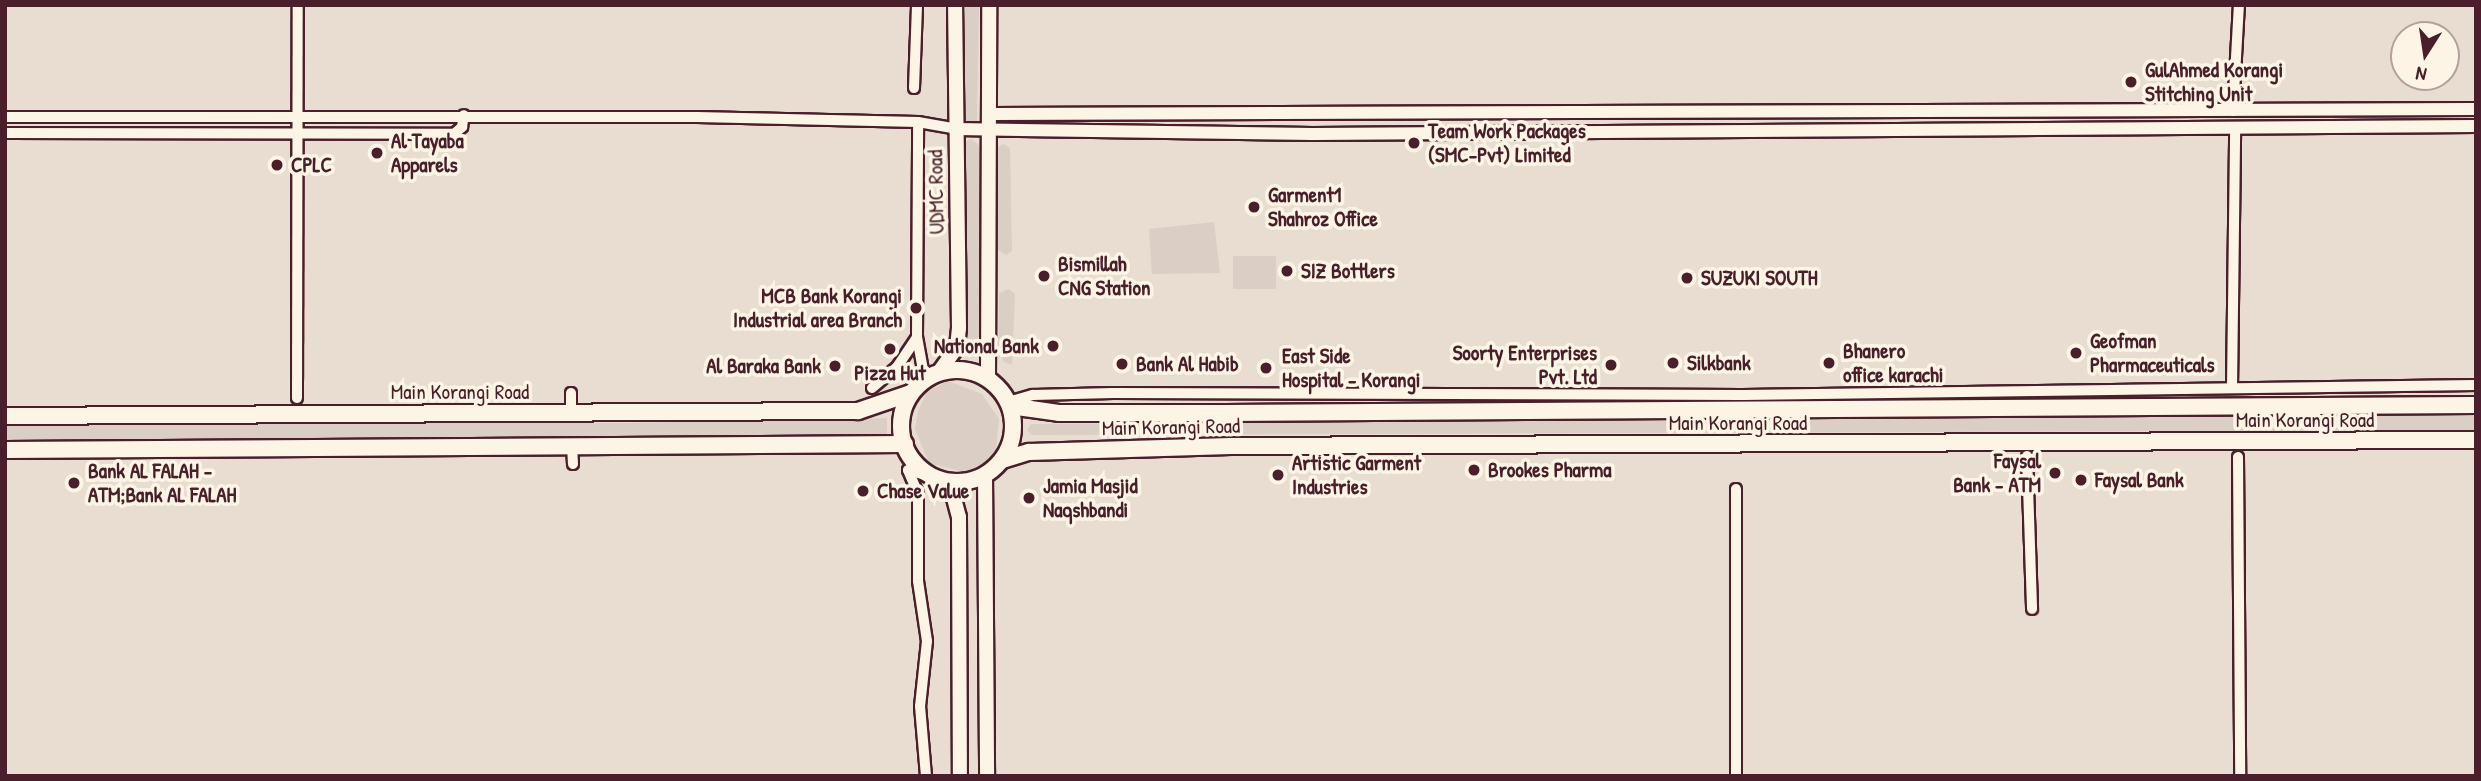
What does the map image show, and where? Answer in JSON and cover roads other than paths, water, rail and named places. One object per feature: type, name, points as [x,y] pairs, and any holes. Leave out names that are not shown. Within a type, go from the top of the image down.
[{"type":"main road","name":"UDMC Road","points":[[939,372],[957,346],[959,328],[955,5]]},
{"type":"main road","points":[[988,378],[989,5]]},
{"type":"main road","points":[[940,479],[962,482],[985,474],[1002,460],[1011,443],[1009,404],[988,378],[956,370],[939,372],[911,393],[903,410],[905,444],[916,463],[940,479],[952,491],[959,517],[960,776]]},
{"type":"main road","name":"Main Korangi Road","points":[[5,416],[858,411],[911,393]]},
{"type":"main road","name":"Main Korangi Road","points":[[1009,404],[1059,413],[1225,414],[2476,405]]},
{"type":"main road","name":"Main Korangi Road","points":[[1002,460],[1029,452],[1112,456],[2476,440]]},
{"type":"main road","points":[[5,450],[905,444]]},
{"type":"main road","points":[[985,474],[987,776]]},
{"type":"street","points":[[297,398],[298,5]]},
{"type":"street","points":[[914,88],[917,5]]},
{"type":"street","points":[[2233,111],[2239,5]]},
{"type":"street","points":[[990,114],[1313,116],[1601,112],[2476,109]]},
{"type":"street","points":[[2251,111],[2251,130]]},
{"type":"street","points":[[1600,132],[1601,112]]},
{"type":"street","points":[[1708,112],[1709,132]]},
{"type":"street","points":[[1827,112],[1827,130]]},
{"type":"street","points":[[1434,114],[1434,133]]},
{"type":"street","points":[[5,133],[454,134],[462,127],[464,116]]},
{"type":"street","points":[[5,117],[464,116],[918,122],[989,132],[1313,134],[1827,130],[2235,131],[2476,126]]},
{"type":"street","points":[[1313,116],[1313,134]]},
{"type":"street","points":[[103,117],[103,133]]},
{"type":"street","points":[[918,122],[917,337],[925,381]]},
{"type":"street","points":[[2232,388],[2235,131]]},
{"type":"street","points":[[872,388],[897,368],[917,337]]},
{"type":"street","points":[[1009,404],[1068,393],[1743,395],[2476,385]]},
{"type":"street","points":[[571,393],[571,413]]},
{"type":"street","points":[[1225,414],[1226,395]]},
{"type":"street","points":[[572,445],[573,464]]},
{"type":"street","points":[[2027,456],[2032,609]]},
{"type":"street","points":[[2238,457],[2240,776]]},
{"type":"street","points":[[926,776],[920,706],[926,641],[918,581],[918,494],[908,470],[940,479]]},
{"type":"street","points":[[1736,776],[1737,489]]},
{"type":"place","name":"GulAhmed Korangi Stitching Unit","points":[[2131,82]]},
{"type":"place","name":"Team Work Packages (SMC-Pvt) Limited","points":[[1414,143]]},
{"type":"place","name":"Al Tayaba Apparels","points":[[377,153]]},
{"type":"place","name":"CPLC","points":[[277,165]]},
{"type":"place","name":"Garment1 Shahroz Office","points":[[1254,207]]},
{"type":"place","name":"SIZ Bottlers","points":[[1287,271]]},
{"type":"place","name":"Bismillah CNG Station","points":[[1044,276]]},
{"type":"place","name":"SUZUKI SOUTH","points":[[1687,278]]},
{"type":"place","name":"MCB Bank Korangi Industrial area Branch","points":[[916,308]]},
{"type":"place","name":"National Bank","points":[[1053,346]]},
{"type":"place","name":"Pizza Hut","points":[[890,349]]},
{"type":"place","name":"Geofman Pharmaceuticals","points":[[2076,353]]},
{"type":"place","name":"Silkbank","points":[[1673,363]]},
{"type":"place","name":"Bhanero office karachi","points":[[1829,363]]},
{"type":"place","name":"Bank Al Habib","points":[[1122,364]]},
{"type":"place","name":"Soorty Enterprises Pvt. Ltd","points":[[1611,365]]},
{"type":"place","name":"Al Baraka Bank","points":[[835,366]]},
{"type":"place","name":"East Side Hospital - Korangi","points":[[1266,368]]},
{"type":"place","name":"Brookes Pharma","points":[[1474,470]]},
{"type":"place","name":"Faysal Bank - ATM","points":[[2055,473]]},
{"type":"place","name":"Artistic Garment Industries","points":[[1278,475]]},
{"type":"place","name":"Faysal Bank","points":[[2081,480]]},
{"type":"place","name":"Bank AL FALAH - ATM;Bank AL FALAH","points":[[74,483]]},
{"type":"place","name":"Chase Value","points":[[863,491]]},
{"type":"place","name":"Jamia Masjid Naqshbandi","points":[[1029,498]]}]
